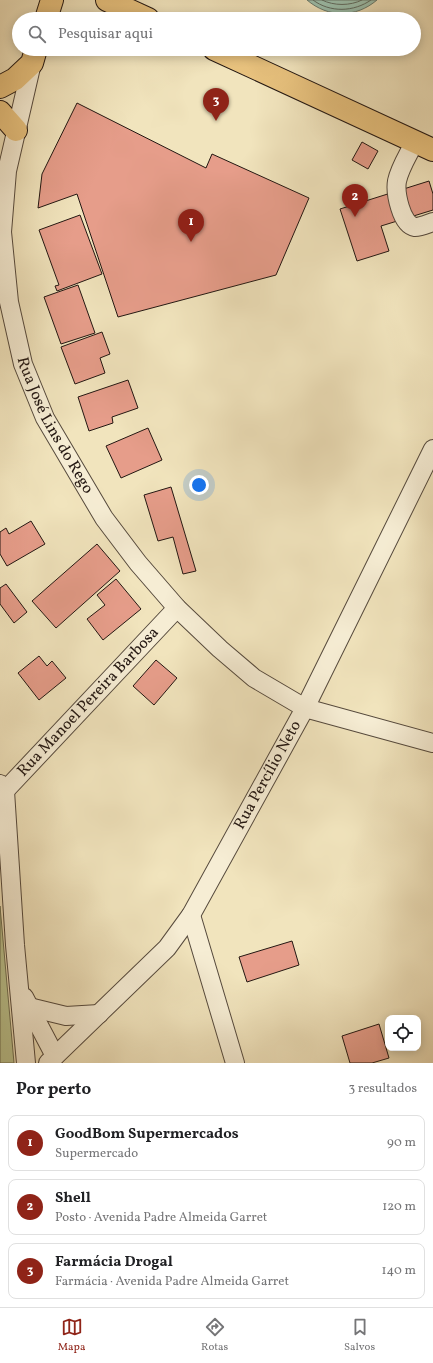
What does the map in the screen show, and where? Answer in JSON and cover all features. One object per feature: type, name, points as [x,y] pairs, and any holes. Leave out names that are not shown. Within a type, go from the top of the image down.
[{"type":"main road","points":[[48,12],[52,0]]},
{"type":"main road","points":[[107,0],[133,12]]},
{"type":"main road","points":[[0,87],[15,79],[34,56]]},
{"type":"main road","points":[[229,56],[424,145]]},
{"type":"main road","points":[[0,112],[16,130]]},
{"type":"street","name":"Rua José Lins do Rego","points":[[34,56],[7,171],[2,232],[9,302],[23,364],[45,418],[104,518],[138,563],[177,608],[220,649],[254,678],[305,708]]},
{"type":"street","points":[[424,145],[400,172],[396,191],[404,218],[408,224],[414,227],[433,222]]},
{"type":"street","name":"Rua Percílio Neto","points":[[52,1059],[167,948],[191,915],[305,708],[433,449]]},
{"type":"street","name":"Rua Manoel Pereira Barbosa","points":[[2,790],[177,608]]},
{"type":"street","points":[[305,708],[433,743]]},
{"type":"street","points":[[2,790],[26,1063]]},
{"type":"street","points":[[191,915],[235,1063]]},
{"type":"street","points":[[19,986],[52,1059]]},
{"type":"street","points":[[29,1007],[66,1016],[99,1014]]},
{"type":"green space","points":[[0,906],[14,1063],[0,1063]]},
{"type":"water","points":[[307,0],[377,0],[369,6],[354,12],[330,12],[315,6]]},
{"type":"building","points":[[77,103],[206,168],[212,154],[309,198],[276,275],[118,317],[77,194],[38,208],[42,174]]},
{"type":"building","points":[[362,142],[378,151],[368,169],[352,160]]},
{"type":"building","points":[[429,181],[433,194],[433,210],[381,226],[389,251],[357,261],[340,209]]},
{"type":"building","points":[[80,215],[102,274],[57,291],[55,286],[59,285],[39,230]]},
{"type":"building","points":[[78,285],[95,333],[61,344],[44,297]]},
{"type":"building","points":[[102,332],[110,354],[100,358],[105,373],[75,384],[61,347]]},
{"type":"building","points":[[128,380],[138,408],[112,417],[113,423],[89,431],[78,397]]},
{"type":"building","points":[[148,428],[162,460],[121,478],[106,446]]},
{"type":"building","points":[[171,487],[196,571],[183,574],[173,537],[158,541],[144,495]]},
{"type":"building","points":[[31,521],[45,544],[7,566],[0,554],[0,532],[6,528],[9,534]]},
{"type":"building","points":[[97,544],[120,571],[56,628],[32,601]]},
{"type":"building","points":[[116,579],[141,609],[103,640],[87,619],[105,605],[97,595]]},
{"type":"building","points":[[6,584],[27,612],[14,623],[0,604],[0,588]]},
{"type":"building","points":[[39,656],[47,666],[52,661],[66,678],[39,700],[18,673]]},
{"type":"building","points":[[156,660],[177,678],[154,705],[133,686]]},
{"type":"building","points":[[292,941],[299,965],[247,982],[239,957]]},
{"type":"building","points":[[379,1024],[385,1044],[385,1051],[387,1051],[389,1058],[372,1063],[350,1063],[342,1036]]},
{"type":"place","name":"Farmácia Drogal","points":[[216,121]]},
{"type":"place","name":"Shell","points":[[355,217]]},
{"type":"place","name":"GoodBom Supermercados","points":[[191,242]]}]
